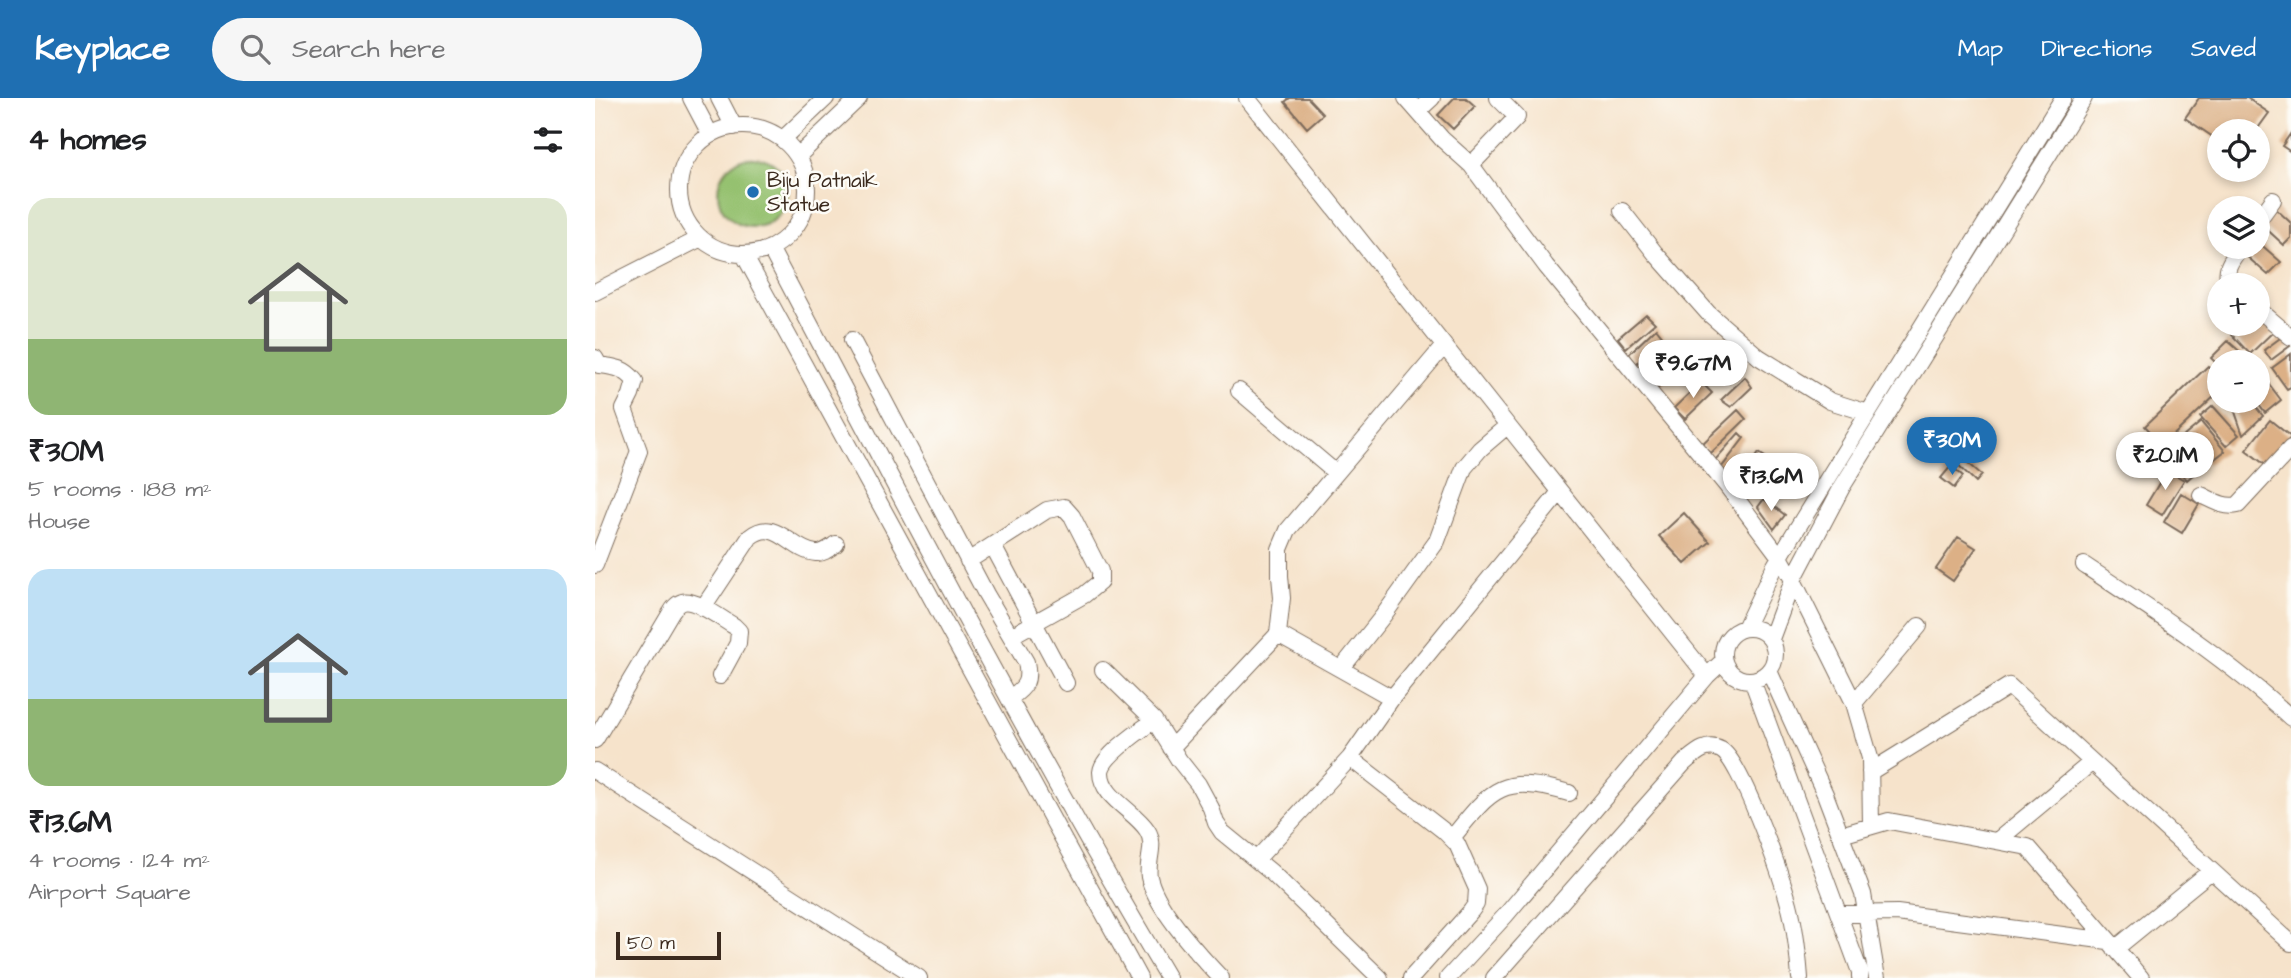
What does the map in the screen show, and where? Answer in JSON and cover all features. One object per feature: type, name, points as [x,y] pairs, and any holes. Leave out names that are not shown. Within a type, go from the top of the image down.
[{"type":"street","points":[[691,98],[710,134]]},
{"type":"street","points":[[719,98],[734,127]]},
{"type":"street","points":[[783,139],[826,98]]},
{"type":"street","points":[[798,156],[859,98]]},
{"type":"street","points":[[1247,98],[1706,676]]},
{"type":"street","points":[[1406,98],[1442,139],[1471,165],[1546,266],[1727,486],[1780,557],[1854,703],[1870,758],[1871,827]]},
{"type":"street","points":[[1418,111],[1432,98]]},
{"type":"street","points":[[1471,165],[1517,117],[1498,98]]},
{"type":"street","points":[[1745,628],[1780,557],[2063,98]]},
{"type":"street","points":[[1771,639],[1793,579],[1842,487],[2084,98]]},
{"type":"street","points":[[751,126],[783,139],[798,156],[806,176],[808,197],[801,218],[788,236],[770,248],[744,255],[715,247],[701,238],[687,221],[680,201],[680,180],[687,160],[710,134],[734,127],[751,126]]},
{"type":"street","points":[[2270,204],[2273,200]]},
{"type":"street","points":[[1622,211],[1708,313],[1759,357],[1830,401],[1868,413]]},
{"type":"street","points":[[595,292],[701,238]]},
{"type":"street","points":[[770,248],[1010,698],[1111,883],[1168,978]]},
{"type":"street","points":[[744,255],[1139,978]]},
{"type":"street","points":[[2270,319],[2291,337]]},
{"type":"street","points":[[852,340],[968,561],[1026,662],[1027,683],[1024,689],[1010,698]]},
{"type":"street","points":[[1171,748],[1278,634],[1282,598],[1280,549],[1289,530],[1443,347]]},
{"type":"street","points":[[595,358],[599,365],[619,368],[629,373],[635,381],[624,409],[639,451],[597,553]]},
{"type":"street","points":[[1239,391],[1336,473]]},
{"type":"street","points":[[1341,669],[1383,617],[1437,541],[1464,468],[1480,449],[1507,426]]},
{"type":"street","points":[[2201,495],[2229,507],[2238,505],[2291,448]]},
{"type":"street","points":[[1256,860],[1350,758],[1392,698],[1560,492]]},
{"type":"street","points":[[968,561],[1047,510],[1064,507],[1068,511],[1100,571],[1100,582],[1084,595],[1010,636]]},
{"type":"street","points":[[703,608],[750,537],[756,533],[763,530],[774,531],[807,551],[816,553],[836,544]]},
{"type":"street","points":[[993,545],[1066,683]]},
{"type":"street","points":[[2084,565],[2227,664],[2291,718]]},
{"type":"street","points":[[595,740],[675,606],[681,602],[703,608],[739,631],[738,643],[720,676]]},
{"type":"street","points":[[1854,703],[1919,625]]},
{"type":"street","points":[[1745,628],[1761,630],[1771,639],[1775,652],[1775,659],[1769,671],[1752,680],[1730,674],[1723,661],[1724,643],[1729,636],[1745,628]]},
{"type":"street","points":[[1278,634],[1392,698]]},
{"type":"street","points":[[1448,978],[1505,916],[1706,676],[1723,661]]},
{"type":"street","points":[[1103,670],[1154,720],[1198,784],[1222,832],[1271,872],[1380,978]]},
{"type":"street","points":[[1769,671],[1825,794],[1863,894],[1877,978]]},
{"type":"street","points":[[1752,680],[1860,978]]},
{"type":"street","points":[[1870,772],[2009,687],[2291,943]]},
{"type":"street","points":[[1154,720],[1111,754],[1101,770],[1102,779],[1107,790],[1147,830],[1152,849],[1148,866],[1149,878],[1155,893],[1187,942],[1221,978]]},
{"type":"street","points":[[1495,978],[1684,763],[1700,749],[1710,747],[1719,748],[1728,754],[1755,811],[1788,898],[1800,978]]},
{"type":"street","points":[[1350,758],[1452,838],[1464,857],[1477,889],[1475,904],[1411,978]]},
{"type":"street","points":[[1997,841],[2092,762]]},
{"type":"street","points":[[595,771],[919,978]]},
{"type":"street","points":[[1452,838],[1477,807],[1499,789],[1520,784],[1544,786],[1569,793]]},
{"type":"street","points":[[1841,835],[1889,821],[2028,847],[2141,978]]},
{"type":"street","points":[[1839,914],[1897,913],[2112,945],[2211,871]]},
{"type":"green space","points":[[760,157],[773,163],[782,172],[786,178],[786,206],[778,217],[767,225],[746,227],[728,217],[720,206],[718,185],[728,167],[739,159]]},
{"type":"building","points":[[1290,98],[1308,98],[1323,114],[1307,128],[1285,102]]},
{"type":"building","points":[[1454,98],[1466,98],[1475,106],[1453,129],[1438,115]]},
{"type":"building","points":[[2199,98],[2247,98],[2269,113],[2265,119],[2207,119],[2207,133],[2185,118]]},
{"type":"building","points":[[2291,133],[2291,152],[2282,146]]},
{"type":"building","points":[[2276,209],[2291,223],[2291,238],[2284,245],[2270,232],[2270,216]]},
{"type":"building","points":[[2270,252],[2281,262],[2270,273],[2266,273],[2250,259],[2270,259]]},
{"type":"building","points":[[1646,314],[1655,323],[1626,348],[1618,338]]},
{"type":"building","points":[[1656,328],[1663,337],[1636,364],[1629,354]]},
{"type":"building","points":[[2233,336],[2269,336],[2254,350],[2246,350]]},
{"type":"building","points":[[2283,336],[2290,346],[2271,360],[2270,350],[2264,350]]},
{"type":"building","points":[[2228,341],[2238,350],[2219,350]]},
{"type":"building","points":[[1677,352],[1687,362],[1657,389],[1648,379]]},
{"type":"building","points":[[2291,354],[2291,387],[2287,389],[2272,368]]},
{"type":"building","points":[[2207,367],[2207,403],[2163,445],[2145,426]]},
{"type":"building","points":[[1745,377],[1752,387],[1731,407],[1721,400]]},
{"type":"building","points":[[1701,382],[1712,393],[1685,419],[1674,408]]},
{"type":"building","points":[[2270,385],[2281,400],[2270,409]]},
{"type":"building","points":[[1738,410],[1746,419],[1711,453],[1702,444]]},
{"type":"building","points":[[2207,411],[2219,413],[2239,435],[2226,446],[2200,417]]},
{"type":"building","points":[[2235,413],[2261,413],[2263,416],[2243,435]]},
{"type":"building","points":[[2270,420],[2291,437],[2268,467],[2246,450]]},
{"type":"building","points":[[2201,422],[2225,451],[2208,464],[2184,436]]},
{"type":"building","points":[[1739,433],[1744,438],[1721,468],[1715,460]]},
{"type":"building","points":[[2186,444],[2204,465],[2187,480],[2169,459]]},
{"type":"building","points":[[1759,453],[1771,461],[1749,495],[1737,484]]},
{"type":"building","points":[[1959,455],[1982,475],[1976,482],[1954,461]]},
{"type":"building","points":[[1951,466],[1963,476],[1954,488],[1941,478]]},
{"type":"building","points":[[2167,470],[2184,480],[2162,515],[2146,505]]},
{"type":"building","points":[[2181,493],[2199,504],[2182,533],[2164,522]]},
{"type":"building","points":[[1764,499],[1785,515],[1774,529],[1758,507]]},
{"type":"building","points":[[1684,513],[1710,542],[1685,564],[1659,536]]},
{"type":"building","points":[[1958,537],[1976,548],[1953,581],[1936,569]]},
{"type":"place","name":"Biju Patnaik Statue","points":[[753,192]]}]
